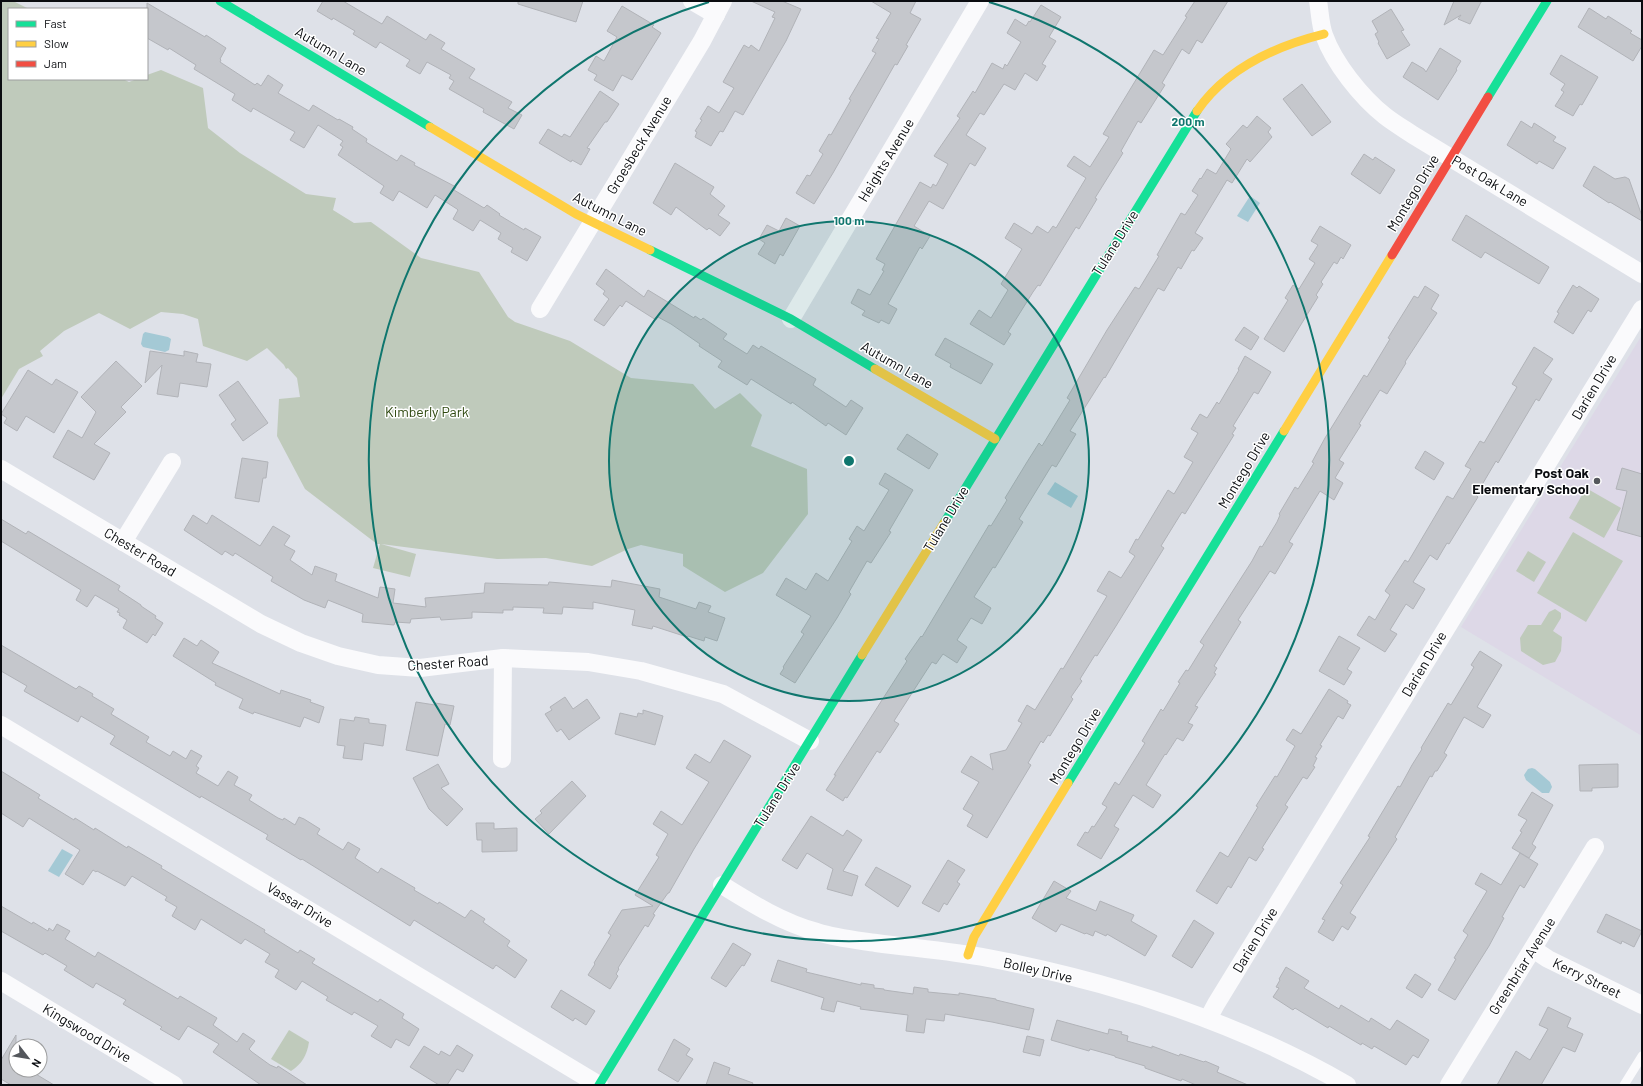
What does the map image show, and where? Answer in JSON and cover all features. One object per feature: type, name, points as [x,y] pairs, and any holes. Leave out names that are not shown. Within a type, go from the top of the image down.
[{"type":"street","name":"Autumn Lane","points":[[220,1],[576,214],[791,319],[995,439]]},
{"type":"street","points":[[692,1],[720,8]]},
{"type":"street","name":"Heights Avenue","points":[[791,319],[980,1]]},
{"type":"street","points":[[1318,1],[1324,34]]},
{"type":"street","name":"Montego Drive","points":[[968,955],[974,937],[1547,1]]},
{"type":"street","name":"Groesbeck Avenue","points":[[540,309],[702,41],[720,8]]},
{"type":"street","name":"Post Oak Lane","points":[[1324,34],[1339,63],[1363,95],[1384,115],[1413,135],[1642,274]]},
{"type":"street","name":"Tulane Drive","points":[[599,1085],[1181,136],[1204,102],[1227,79],[1256,58],[1288,44],[1324,34]]},
{"type":"street","name":"Darien Drive","points":[[1208,1019],[1224,990],[1642,309]]},
{"type":"street","points":[[123,542],[172,462]]},
{"type":"street","name":"Chester Road","points":[[1,469],[261,624],[301,644],[338,656],[378,665],[420,668],[503,658],[588,662],[641,671],[723,694],[810,741]]},
{"type":"street","points":[[502,759],[503,658]]},
{"type":"street","name":"Vassar Drive","points":[[1,725],[599,1085]]},
{"type":"street","name":"Greenbriar Avenue","points":[[1449,1085],[1595,847]]},
{"type":"street","name":"Bolley Drive","points":[[722,885],[778,917],[816,932],[847,939],[968,955],[1102,984],[1208,1019],[1274,1048],[1347,1085]]},
{"type":"street","name":"Kerry Street","points":[[1533,949],[1548,959],[1642,1005]]},
{"type":"street","name":"Kingswood Drive","points":[[1,981],[174,1085]]},
{"type":"lane","points":[[1624,1085],[1642,1056]]},
{"type":"shaded area","name":"Post Oak Elementary School","points":[[1642,335],[1642,736],[1461,627]]},
{"type":"green space","name":"Kimberly Park","points":[[1,1],[13,1],[27,8],[8,8],[8,80],[125,80],[129,82],[134,80],[148,80],[148,75],[161,70],[203,88],[208,128],[240,153],[306,194],[336,198],[333,210],[354,223],[371,222],[421,258],[479,272],[508,317],[515,322],[570,341],[631,378],[693,384],[715,409],[740,393],[762,415],[751,446],[807,469],[808,514],[763,573],[725,592],[683,566],[683,554],[641,545],[628,549],[592,566],[546,558],[497,559],[381,544],[416,554],[410,577],[373,568],[380,544],[377,544],[305,489],[277,436],[279,399],[300,397],[297,378],[288,368],[286,369],[284,365],[267,348],[247,361],[203,346],[198,319],[183,314],[161,312],[130,329],[99,313],[64,331],[40,351],[43,356],[19,369],[1,399]]},
{"type":"green space","points":[[1586,488],[1621,508],[1604,538],[1569,518]]},
{"type":"green space","points":[[1573,532],[1623,561],[1586,622],[1537,593]]},
{"type":"green space","points":[[1528,551],[1546,562],[1534,582],[1516,571]]},
{"type":"green space","points":[[1555,609],[1561,613],[1561,618],[1553,631],[1562,637],[1561,651],[1555,662],[1543,665],[1521,651],[1520,638],[1528,625],[1541,625],[1549,612]]},
{"type":"green space","points":[[289,1030],[309,1042],[303,1059],[291,1071],[271,1059]]},
{"type":"water","points":[[1250,196],[1260,203],[1248,222],[1237,216]]},
{"type":"water","points":[[145,332],[171,339],[169,350],[165,352],[143,347],[141,344],[143,334]]},
{"type":"water","points":[[1055,482],[1078,496],[1071,508],[1047,494]]},
{"type":"water","points":[[1532,768],[1550,782],[1552,787],[1549,793],[1542,793],[1526,780],[1524,775],[1528,769]]},
{"type":"water","points":[[62,849],[73,855],[59,877],[48,871]]},
{"type":"building","points":[[323,1],[343,1],[382,24],[387,16],[426,40],[430,34],[445,43],[441,49],[475,69],[469,78],[512,102],[508,108],[522,115],[514,129],[483,112],[484,109],[449,89],[454,81],[449,78],[451,75],[427,62],[420,74],[406,66],[410,60],[380,42],[376,48],[353,34],[355,31],[333,18],[332,20],[317,11]]},
{"type":"building","points":[[518,1],[583,1],[576,22],[518,4]]},
{"type":"building","points":[[751,1],[782,1],[801,9],[786,41],[743,115],[735,111],[723,132],[720,131],[711,146],[695,137],[697,132],[695,131],[702,120],[700,119],[708,106],[719,113],[734,88],[723,82],[744,45],[749,48],[751,45],[759,51],[775,18],[772,17],[775,12]]},
{"type":"building","points":[[871,1],[916,1],[910,13],[921,19],[906,45],[908,46],[897,65],[895,64],[814,204],[796,193],[807,175],[810,176],[823,154],[819,151],[829,134],[831,135],[851,100],[849,99],[876,53],[872,51],[879,39],[876,38],[891,13]]},
{"type":"building","points":[[1195,1],[1228,1],[1202,43],[1197,40],[1189,54],[1182,49],[1162,83],[1165,85],[1141,123],[1138,121],[1121,151],[1123,153],[1095,198],[1097,199],[1079,229],[1076,227],[1040,286],[1038,285],[1033,292],[1008,332],[1011,334],[1004,345],[970,324],[979,310],[991,318],[1008,290],[1001,284],[1022,249],[1005,238],[1014,223],[1032,234],[1037,226],[1048,233],[1053,226],[1056,228],[1086,178],[1067,166],[1074,156],[1090,167],[1109,137],[1103,134],[1154,50],[1163,55],[1187,17],[1185,16]]},
{"type":"building","points":[[1454,1],[1483,1],[1481,2],[1470,24],[1458,19],[1461,15],[1444,25]]},
{"type":"building","points":[[147,3],[205,37],[206,35],[226,48],[220,62],[255,85],[257,83],[261,86],[268,75],[283,85],[278,93],[309,111],[313,105],[338,120],[339,119],[353,127],[352,129],[367,139],[366,142],[397,161],[401,155],[415,163],[414,165],[456,187],[454,190],[484,208],[487,205],[500,214],[499,215],[524,230],[525,228],[541,237],[527,261],[511,252],[513,248],[498,239],[501,233],[480,220],[473,231],[453,219],[458,210],[435,195],[427,208],[399,191],[393,201],[380,193],[384,186],[338,155],[343,147],[340,145],[343,141],[318,125],[304,148],[290,140],[295,132],[253,108],[251,112],[232,100],[235,94],[194,69],[196,65],[169,48],[168,50],[148,39]]},
{"type":"building","points":[[1041,5],[1061,17],[1049,37],[1056,41],[1042,64],[1046,66],[1037,81],[1025,73],[1015,90],[1004,84],[984,115],[980,113],[966,135],[986,148],[975,166],[970,163],[943,209],[929,201],[914,226],[930,236],[922,249],[920,247],[888,304],[897,309],[889,324],[881,320],[879,323],[862,315],[865,311],[851,303],[858,289],[870,295],[884,271],[882,270],[885,264],[876,259],[920,182],[931,188],[933,184],[936,186],[948,164],[934,156],[960,118],[957,116],[973,91],[975,93],[992,63],[1003,69],[1005,64],[1007,66],[1021,42],[1007,33],[1015,19],[1026,26]]},
{"type":"building","points":[[622,6],[654,25],[652,27],[661,33],[632,80],[622,75],[613,91],[594,80],[597,75],[588,70],[596,56],[604,61],[617,37],[607,31]]},
{"type":"building","points":[[1589,8],[1606,19],[1608,16],[1632,31],[1630,33],[1642,40],[1642,46],[1633,61],[1578,27]]},
{"type":"building","points":[[1391,9],[1404,30],[1401,31],[1410,45],[1387,59],[1378,43],[1379,42],[1375,34],[1378,32],[1372,21]]},
{"type":"building","points":[[1440,48],[1461,61],[1438,100],[1403,77],[1412,62],[1424,69],[1426,72]]},
{"type":"building","points":[[1561,55],[1598,77],[1582,105],[1580,104],[1573,116],[1555,106],[1564,92],[1561,90],[1565,84],[1550,74]]},
{"type":"building","points":[[1302,84],[1331,122],[1312,136],[1283,99]]},
{"type":"building","points":[[600,91],[619,104],[587,148],[590,149],[581,165],[572,160],[571,162],[539,143],[548,129],[562,137],[564,134],[570,137]]},
{"type":"building","points":[[1257,116],[1271,128],[1268,132],[1272,137],[1250,162],[1247,159],[1232,183],[1227,180],[1195,233],[1203,238],[1194,251],[1192,250],[1181,269],[1178,267],[1164,291],[1158,288],[1105,378],[1104,377],[1070,431],[1076,434],[1056,467],[1052,465],[1019,519],[1023,522],[995,568],[993,567],[974,597],[991,608],[982,624],[971,618],[957,640],[967,647],[957,663],[943,654],[936,664],[932,662],[894,721],[899,724],[880,753],[877,751],[847,798],[845,797],[843,801],[826,790],[836,775],[834,775],[907,661],[905,659],[921,636],[922,637],[989,525],[991,526],[1007,500],[1005,498],[1039,443],[1042,446],[1070,400],[1067,398],[1107,330],[1135,287],[1139,289],[1159,256],[1157,255],[1181,213],[1185,215],[1198,195],[1192,191],[1200,178],[1201,179],[1207,169],[1216,174],[1231,149],[1226,144],[1243,125],[1247,128]]},
{"type":"building","points":[[1521,121],[1532,128],[1534,123],[1556,137],[1553,141],[1566,148],[1553,169],[1539,161],[1537,164],[1507,145]]},
{"type":"building","points":[[1364,154],[1373,160],[1375,157],[1395,170],[1380,194],[1351,174]]},
{"type":"building","points":[[675,163],[714,187],[710,194],[725,206],[718,215],[730,223],[720,236],[709,228],[707,230],[676,207],[671,215],[653,203]]},
{"type":"building","points":[[1594,166],[1615,179],[1625,177],[1629,179],[1642,216],[1642,221],[1610,202],[1609,203],[1583,186]]},
{"type":"building","points":[[1466,215],[1549,267],[1539,284],[1485,252],[1481,258],[1452,240]]},
{"type":"building","points":[[786,218],[800,226],[783,256],[780,254],[775,264],[758,254],[765,243],[759,239],[767,225],[779,231]]},
{"type":"building","points":[[1320,226],[1351,245],[1343,259],[1341,257],[1337,264],[1334,262],[1321,282],[1323,284],[1316,295],[1318,297],[1284,352],[1264,339],[1288,300],[1285,298],[1293,285],[1299,289],[1315,263],[1309,259],[1318,245],[1311,241]]},
{"type":"building","points":[[606,269],[644,297],[648,290],[694,318],[695,316],[701,320],[703,318],[727,334],[723,339],[747,354],[753,345],[759,349],[761,346],[816,379],[813,385],[846,407],[851,400],[863,408],[846,435],[828,423],[826,426],[792,402],[791,404],[751,379],[747,385],[718,367],[722,361],[699,346],[700,344],[671,324],[658,317],[656,320],[626,301],[622,307],[620,305],[604,326],[594,320],[609,299],[603,294],[605,291],[596,284]]},
{"type":"building","points":[[1573,285],[1577,288],[1579,286],[1599,299],[1591,312],[1588,310],[1573,334],[1554,322],[1559,313],[1557,312]]},
{"type":"building","points":[[1425,286],[1439,295],[1431,309],[1437,313],[1405,362],[1406,363],[1387,394],[1380,390],[1359,424],[1361,425],[1339,460],[1344,463],[1335,478],[1343,483],[1334,500],[1320,491],[1289,542],[1293,544],[1275,574],[1270,571],[1238,620],[1241,622],[1214,666],[1217,668],[1214,673],[1216,674],[1195,706],[1198,707],[1188,723],[1193,725],[1183,741],[1177,738],[1166,755],[1165,754],[1146,785],[1161,795],[1153,808],[1133,795],[1114,826],[1119,829],[1101,859],[1077,845],[1085,832],[1088,833],[1092,826],[1094,827],[1107,807],[1102,804],[1115,782],[1119,785],[1145,743],[1142,741],[1161,709],[1163,711],[1180,683],[1178,682],[1186,670],[1188,671],[1204,645],[1200,642],[1260,546],[1262,547],[1295,487],[1298,489],[1314,463],[1312,462],[1325,438],[1364,375],[1367,377],[1390,339],[1388,338],[1414,296],[1418,298]]},
{"type":"building","points":[[1244,327],[1259,337],[1251,350],[1235,340]]},
{"type":"building","points":[[945,338],[993,364],[981,384],[950,367],[951,364],[935,355]]},
{"type":"building","points":[[1534,347],[1553,359],[1543,373],[1552,379],[1539,401],[1536,399],[1498,463],[1496,461],[1476,495],[1478,497],[1449,544],[1447,543],[1437,560],[1430,555],[1413,582],[1425,589],[1413,609],[1406,604],[1390,630],[1397,634],[1385,652],[1357,635],[1369,616],[1375,620],[1390,595],[1385,591],[1405,560],[1408,562],[1447,496],[1453,499],[1471,469],[1465,466],[1480,441],[1484,443],[1517,387],[1512,384]]},
{"type":"building","points":[[150,351],[184,356],[184,351],[198,354],[196,362],[211,364],[207,387],[180,383],[178,397],[157,394],[162,365],[145,383]]},
{"type":"building","points":[[1245,356],[1271,372],[1258,394],[1254,392],[1233,426],[1236,428],[1232,434],[1234,435],[1185,514],[1182,512],[1161,546],[1164,548],[1097,656],[1095,655],[1080,679],[1082,681],[1071,697],[1073,699],[1050,736],[1048,735],[1043,743],[1041,741],[1028,763],[1031,765],[987,838],[967,826],[973,815],[963,809],[979,782],[961,772],[971,756],[993,770],[990,754],[1006,750],[1022,723],[1018,721],[1027,705],[1035,710],[1061,668],[1063,669],[1107,596],[1097,591],[1109,571],[1121,578],[1135,556],[1129,552],[1136,539],[1138,540],[1168,490],[1174,494],[1193,462],[1184,457],[1198,433],[1191,429],[1200,414],[1207,418],[1217,402],[1219,404],[1239,370],[1238,369]]},
{"type":"building","points":[[116,361],[142,386],[121,407],[126,412],[94,444],[110,453],[94,480],[53,457],[68,430],[82,438],[96,412],[81,397]]},
{"type":"building","points":[[28,370],[52,385],[56,379],[78,392],[54,433],[26,416],[17,431],[4,423],[7,418],[1,414]]},
{"type":"building","points":[[238,381],[268,423],[243,441],[231,424],[236,420],[219,395]]},
{"type":"building","points":[[907,434],[938,454],[929,469],[897,449]]},
{"type":"building","points":[[1425,451],[1444,463],[1434,480],[1415,468]]},
{"type":"building","points":[[242,458],[268,462],[266,478],[263,478],[259,502],[235,498]]},
{"type":"building","points":[[1622,468],[1642,474],[1642,537],[1617,530],[1627,491],[1616,489]]},
{"type":"building","points":[[885,473],[913,490],[889,531],[891,532],[871,563],[867,561],[849,592],[851,594],[837,618],[795,683],[780,674],[804,634],[801,632],[811,616],[776,595],[786,578],[806,590],[816,573],[828,581],[852,541],[849,539],[857,526],[864,531],[889,490],[879,484]]},
{"type":"building","points":[[193,515],[207,524],[212,515],[260,546],[273,526],[290,536],[284,545],[295,551],[290,560],[312,575],[315,566],[337,574],[335,581],[378,598],[380,587],[395,589],[393,603],[426,607],[425,598],[484,593],[485,583],[548,585],[549,582],[611,587],[612,580],[660,589],[659,597],[696,609],[699,602],[711,606],[708,612],[725,618],[717,641],[705,637],[704,641],[653,626],[652,629],[632,625],[635,610],[593,602],[593,609],[563,607],[562,614],[543,613],[544,608],[513,607],[513,610],[503,610],[503,613],[472,612],[472,618],[441,620],[440,617],[411,619],[410,623],[395,622],[394,625],[362,622],[363,614],[328,600],[325,608],[304,600],[271,581],[273,577],[235,553],[233,556],[225,551],[222,555],[184,530]]},
{"type":"building","points":[[1,519],[26,534],[28,531],[120,586],[118,590],[156,616],[155,618],[163,623],[155,636],[153,634],[147,643],[123,628],[127,620],[119,615],[120,613],[117,612],[119,609],[95,595],[87,607],[76,600],[81,590],[1,541]]},
{"type":"building","points":[[1339,636],[1360,648],[1347,669],[1352,672],[1344,685],[1319,671]]},
{"type":"building","points":[[184,638],[197,646],[201,640],[219,652],[212,663],[280,694],[281,690],[311,700],[310,702],[324,707],[319,723],[304,717],[300,727],[254,712],[253,714],[239,708],[243,699],[215,685],[216,683],[173,656]]},
{"type":"building","points":[[1,645],[76,689],[79,686],[93,694],[92,696],[114,709],[111,714],[149,737],[146,742],[170,756],[173,751],[186,759],[191,750],[202,756],[196,766],[199,768],[196,773],[218,786],[228,771],[238,777],[234,785],[252,795],[249,800],[278,818],[283,820],[284,818],[295,825],[299,817],[304,819],[320,829],[317,834],[343,850],[348,842],[360,849],[355,858],[378,873],[381,868],[415,888],[414,890],[438,904],[439,902],[465,918],[471,910],[485,919],[483,922],[510,941],[507,946],[527,960],[515,978],[496,965],[493,969],[414,920],[410,926],[302,859],[301,860],[266,839],[268,835],[201,796],[200,798],[110,744],[115,736],[81,716],[78,722],[24,691],[27,686],[1,671]]},
{"type":"building","points":[[1480,651],[1502,665],[1477,707],[1491,715],[1483,728],[1464,717],[1444,753],[1447,755],[1437,771],[1435,771],[1432,777],[1430,776],[1395,837],[1397,839],[1350,913],[1356,917],[1348,930],[1342,926],[1333,941],[1318,932],[1325,920],[1322,919],[1343,885],[1340,883],[1370,837],[1368,836],[1398,786],[1400,787],[1448,703],[1451,705],[1474,667],[1471,665]]},
{"type":"building","points":[[1329,689],[1348,701],[1347,703],[1351,705],[1343,719],[1338,716],[1320,745],[1322,746],[1315,757],[1317,758],[1313,766],[1315,767],[1307,779],[1303,777],[1285,805],[1288,807],[1262,848],[1264,849],[1256,861],[1249,857],[1231,888],[1228,886],[1217,904],[1196,891],[1220,852],[1228,857],[1258,807],[1256,806],[1275,776],[1277,777],[1295,746],[1286,740],[1293,729],[1301,734]]},
{"type":"building","points":[[565,697],[573,709],[587,699],[600,718],[569,740],[561,729],[557,732],[545,714],[552,710],[550,707]]},
{"type":"building","points":[[416,702],[454,706],[450,725],[445,724],[438,756],[406,750]]},
{"type":"building","points":[[643,710],[663,716],[655,745],[615,734],[620,713],[637,717],[638,713],[643,714]]},
{"type":"building","points":[[355,717],[369,719],[369,723],[386,725],[383,746],[364,743],[362,760],[343,758],[345,746],[337,745],[340,719],[354,721]]},
{"type":"building","points":[[724,740],[751,756],[669,893],[653,914],[655,915],[648,927],[645,925],[618,968],[619,969],[616,974],[618,976],[610,989],[588,975],[611,935],[608,933],[622,910],[653,906],[635,895],[659,857],[656,855],[668,834],[653,824],[661,811],[682,825],[709,782],[686,768],[695,754],[710,763]]},
{"type":"building","points":[[438,764],[449,784],[441,788],[463,809],[447,826],[429,809],[413,778]]},
{"type":"building","points":[[1618,764],[1618,787],[1592,788],[1592,791],[1580,791],[1579,765]]},
{"type":"building","points":[[1,771],[40,795],[38,798],[74,820],[75,818],[94,830],[95,828],[127,848],[128,846],[162,866],[161,868],[265,930],[264,932],[298,953],[300,950],[315,959],[312,963],[378,1002],[380,999],[404,1014],[402,1018],[419,1029],[409,1046],[396,1039],[391,1048],[371,1036],[378,1026],[354,1012],[352,1015],[326,1000],[328,997],[302,981],[296,990],[275,977],[279,970],[265,962],[270,954],[245,939],[241,944],[201,919],[195,930],[172,916],[177,907],[165,900],[167,897],[132,876],[125,886],[93,870],[83,885],[65,874],[80,850],[29,818],[23,827],[1,813]]},
{"type":"building","points":[[572,781],[586,796],[549,834],[535,819],[542,813],[540,811]]},
{"type":"building","points":[[1532,792],[1553,805],[1532,844],[1536,847],[1529,858],[1512,848],[1522,832],[1520,831],[1527,820],[1518,815]]},
{"type":"building","points":[[811,816],[843,836],[847,830],[862,840],[843,871],[858,876],[852,896],[827,889],[833,869],[807,853],[797,869],[782,860]]},
{"type":"building","points":[[476,823],[494,823],[494,829],[517,828],[517,851],[482,852],[482,840],[477,840]]},
{"type":"building","points":[[1520,853],[1538,864],[1524,888],[1520,885],[1502,917],[1504,918],[1489,946],[1455,1000],[1438,990],[1456,959],[1454,958],[1468,935],[1463,931],[1487,891],[1475,884],[1481,873],[1501,885]]},
{"type":"building","points":[[948,860],[965,870],[957,882],[960,884],[947,905],[944,903],[939,912],[922,903]]},
{"type":"building","points":[[876,867],[911,886],[898,907],[865,885]]},
{"type":"building","points":[[1054,881],[1071,891],[1066,898],[1096,911],[1100,901],[1134,915],[1131,921],[1157,936],[1145,956],[1107,934],[1106,936],[1095,931],[1093,936],[1061,924],[1056,932],[1032,918]]},
{"type":"building","points":[[1,906],[32,924],[33,922],[48,931],[49,928],[53,931],[57,924],[70,931],[65,939],[95,957],[98,952],[178,999],[180,996],[217,1018],[213,1025],[237,1042],[243,1033],[255,1041],[249,1049],[252,1052],[270,1065],[277,1068],[278,1066],[307,1085],[261,1085],[213,1052],[219,1044],[188,1026],[179,1040],[160,1029],[162,1027],[123,1004],[126,1000],[96,983],[93,988],[64,970],[67,966],[45,953],[43,955],[1,931]]},
{"type":"building","points":[[1606,914],[1642,931],[1634,947],[1622,941],[1621,944],[1597,932]]},
{"type":"building","points":[[1194,920],[1214,933],[1192,968],[1172,956]]},
{"type":"building","points":[[733,943],[751,954],[744,966],[742,965],[726,987],[711,978]]},
{"type":"building","points":[[778,960],[807,969],[806,972],[861,985],[861,983],[874,985],[874,988],[884,990],[913,994],[914,987],[928,989],[928,992],[959,995],[959,993],[996,999],[1034,1009],[1029,1030],[945,1014],[944,1021],[926,1019],[924,1033],[906,1031],[908,1015],[860,1009],[861,1007],[837,1001],[834,1012],[821,1009],[824,998],[771,981]]},
{"type":"building","points":[[1286,967],[1309,981],[1304,988],[1339,1009],[1341,1005],[1369,1022],[1371,1018],[1390,1030],[1397,1020],[1429,1040],[1418,1058],[1413,1055],[1406,1065],[1374,1046],[1372,1049],[1362,1043],[1361,1045],[1329,1026],[1328,1028],[1295,1008],[1293,1010],[1273,997],[1279,988],[1276,987]]},
{"type":"building","points":[[1415,974],[1431,984],[1422,998],[1406,988]]},
{"type":"building","points":[[561,990],[595,1011],[586,1025],[575,1018],[573,1021],[551,1007]]},
{"type":"building","points":[[1548,1007],[1571,1018],[1567,1027],[1583,1034],[1575,1052],[1563,1047],[1541,1085],[1497,1085],[1516,1051],[1530,1060],[1548,1029],[1539,1025]]},
{"type":"building","points":[[1057,1020],[1108,1034],[1109,1029],[1122,1032],[1121,1034],[1128,1036],[1127,1041],[1152,1048],[1152,1046],[1179,1056],[1180,1054],[1204,1062],[1205,1061],[1219,1067],[1217,1072],[1248,1085],[1196,1085],[1182,1079],[1181,1081],[1145,1068],[1145,1066],[1115,1056],[1090,1049],[1089,1051],[1051,1040]]},
{"type":"building","points":[[1027,1036],[1044,1040],[1040,1056],[1023,1052]]},
{"type":"building","points":[[674,1039],[690,1049],[686,1055],[693,1059],[678,1082],[658,1070]]},
{"type":"building","points":[[457,1045],[473,1055],[463,1072],[457,1069],[447,1085],[439,1085],[410,1067],[424,1046],[439,1055],[441,1051],[450,1056]]},
{"type":"building","points":[[8,1048],[8,1078],[42,1078],[54,1085],[11,1085],[1,1079],[1,1060]]},
{"type":"building","points":[[714,1062],[730,1068],[728,1074],[753,1083],[752,1085],[706,1085]]},
{"type":"traffic: fast","points":[[220,1],[430,127]]},
{"type":"traffic: fast","points":[[1488,97],[1547,1]]},
{"type":"traffic: fast","points":[[944,523],[1197,111]]},
{"type":"traffic: fast","points":[[650,250],[791,319],[875,369]]},
{"type":"traffic: fast","points":[[1068,783],[1284,431]]},
{"type":"traffic: fast","points":[[599,1085],[862,655]]},
{"type":"traffic: slow","points":[[1197,111],[1222,83],[1253,61],[1288,45],[1324,34]]},
{"type":"traffic: slow","points":[[430,127],[576,214],[650,250]]},
{"type":"traffic: slow","points":[[1284,431],[1392,255]]},
{"type":"traffic: slow","points":[[875,369],[995,439]]},
{"type":"traffic: slow","points":[[862,655],[944,523]]},
{"type":"traffic: slow","points":[[968,955],[974,937],[1068,783]]},
{"type":"traffic: jam","points":[[1392,255],[1488,97]]},
{"type":"place","name":"Post Oak Elementary School","points":[[1597,481]]}]
